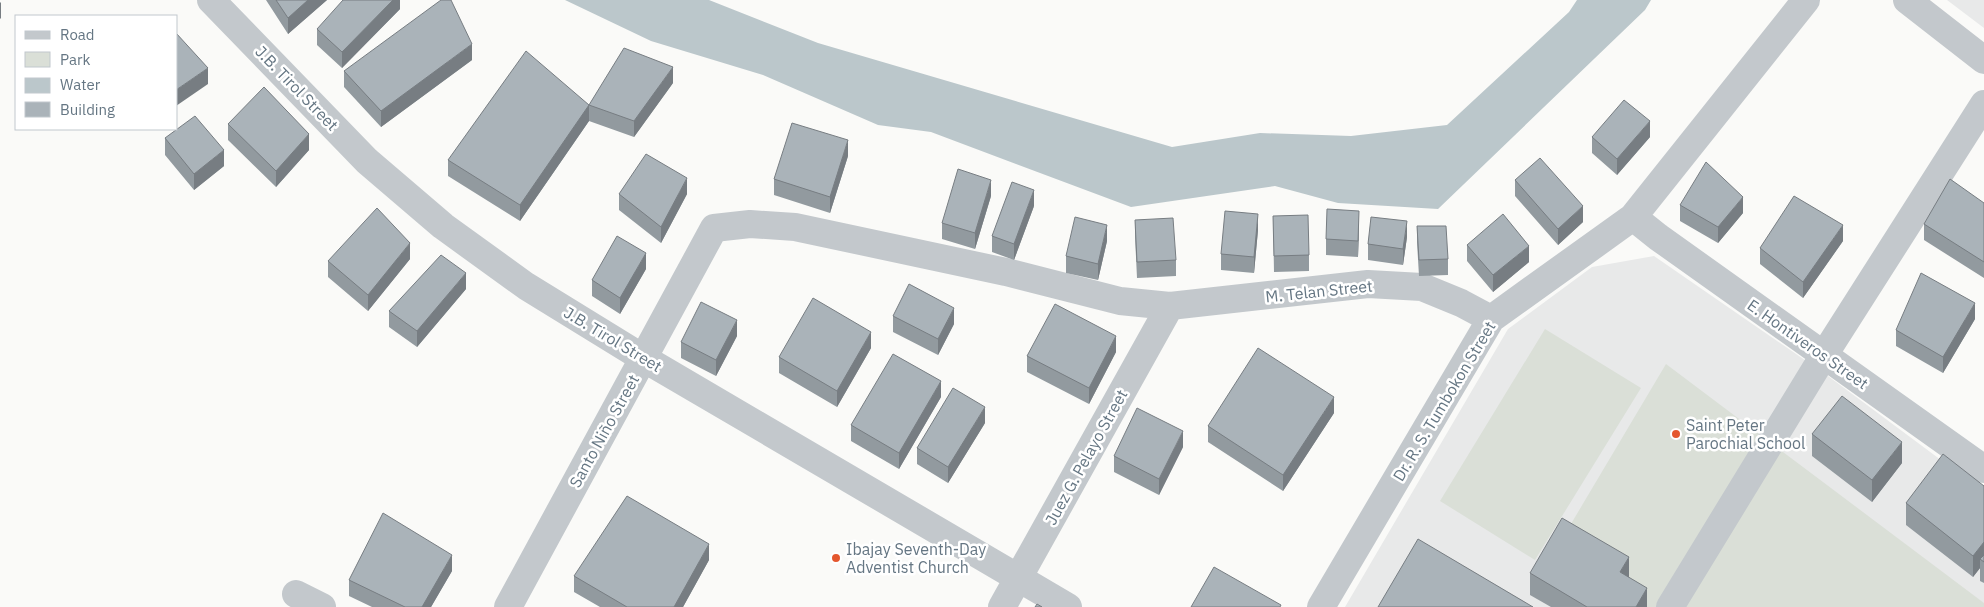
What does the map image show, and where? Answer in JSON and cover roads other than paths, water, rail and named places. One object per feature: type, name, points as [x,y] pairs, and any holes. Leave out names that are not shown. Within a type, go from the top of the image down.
[{"type":"street","name":"J.B. Tirol Street","points":[[211,0],[367,161],[443,226],[526,286],[644,358],[1068,607]]},
{"type":"street","name":"Dr. R. S. Tumbokon Street","points":[[1321,607],[1491,320],[1633,217],[1806,0]]},
{"type":"street","points":[[1907,0],[1984,60]]},
{"type":"street","points":[[1670,607],[1824,355],[1984,104]]},
{"type":"street","name":"E. Hontiveros Street","points":[[1633,217],[1658,237],[1984,469]]},
{"type":"street","name":"M. Telan Street","points":[[714,228],[750,224],[794,226],[1006,272],[1120,301],[1170,306],[1368,284],[1422,287],[1461,303],[1491,320]]},
{"type":"street","name":"Santo Niño Street","points":[[512,606],[714,228]]},
{"type":"street","name":"Juez G. Pelayo Street","points":[[1002,607],[1170,306]]},
{"type":"street","points":[[296,594],[322,607]]},
{"type":"water","points":[[565,0],[709,0],[818,43],[1172,147],[1260,133],[1351,136],[1447,125],[1569,12],[1577,0],[1651,0],[1645,10],[1438,209],[1338,203],[1275,186],[1131,207],[931,132],[878,125],[763,75],[651,41]]},
{"type":"place","name":"Saint Peter Parochial School","points":[[1676,434]]},
{"type":"place","name":"Ibajay Seventh-Day Adventist Church","points":[[836,558]]}]
